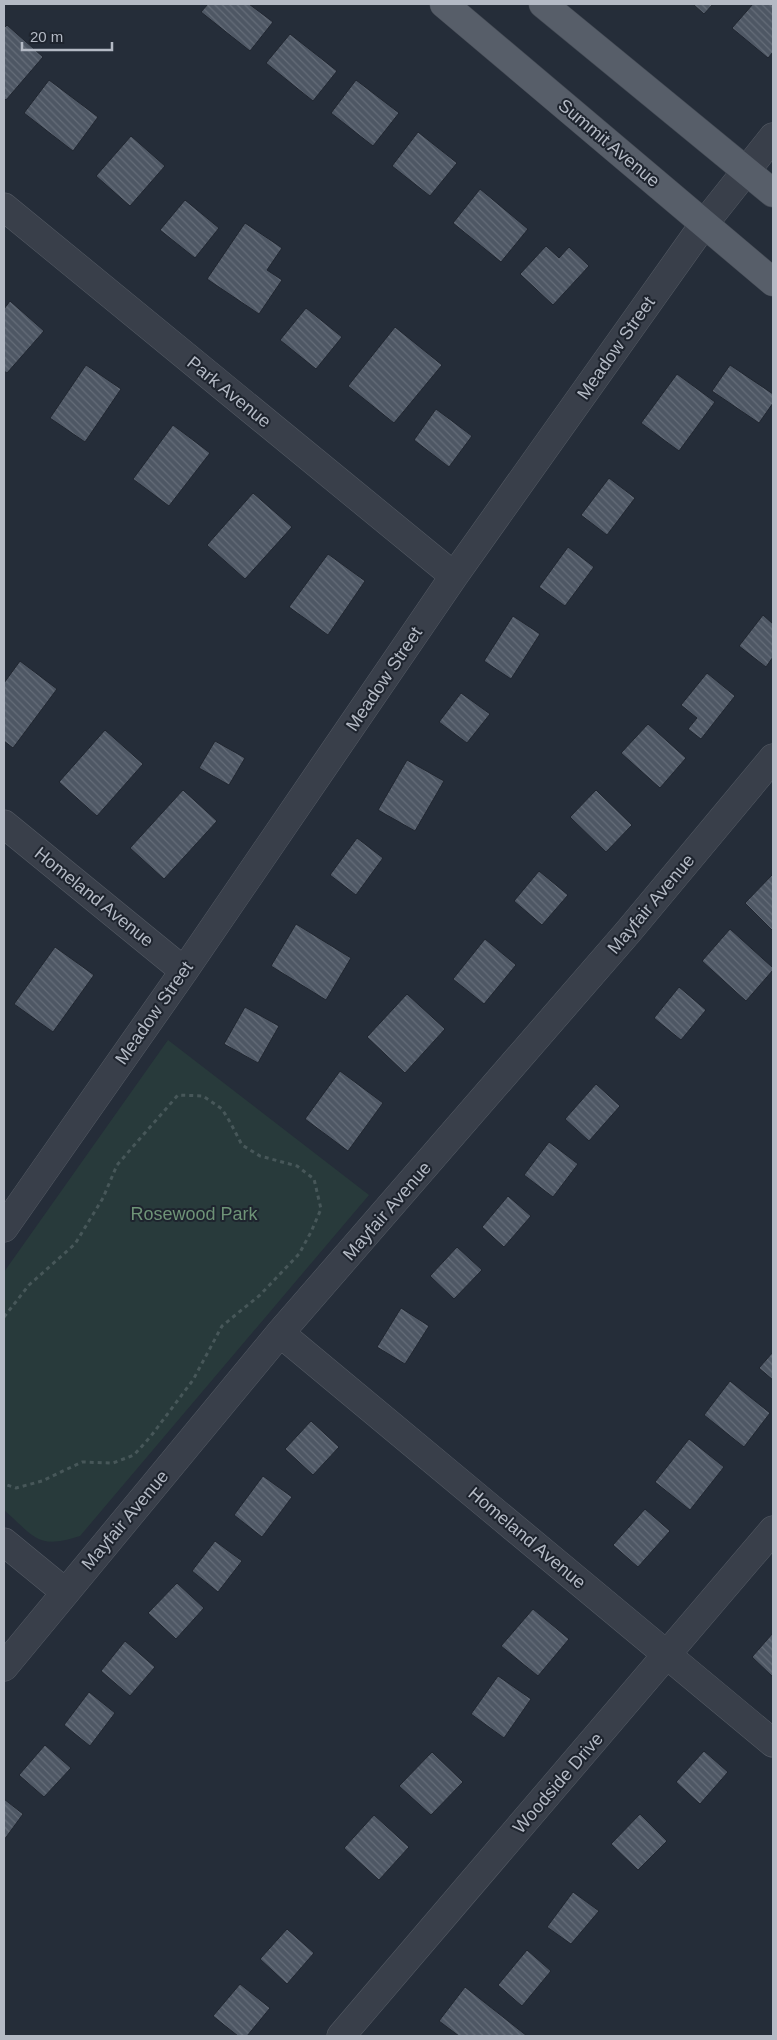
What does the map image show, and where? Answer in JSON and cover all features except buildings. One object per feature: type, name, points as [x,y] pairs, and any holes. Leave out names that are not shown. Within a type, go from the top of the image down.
[{"type":"main road","name":"Summit Avenue","points":[[444,4],[773,282]]},
{"type":"main road","points":[[543,4],[773,193]]},
{"type":"street","name":"Meadow Street","points":[[4,1228],[184,970],[454,576],[704,224],[773,137]]},
{"type":"street","name":"Park Avenue","points":[[4,207],[454,576]]},
{"type":"street","name":"Mayfair Avenue","points":[[4,1667],[280,1333],[622,939],[773,758]]},
{"type":"street","name":"Homeland Avenue","points":[[4,824],[184,970]]},
{"type":"street","name":"Homeland Avenue","points":[[280,1333],[773,1743]]},
{"type":"street","name":"Woodside Drive","points":[[341,2036],[773,1530]]},
{"type":"street","points":[[4,1542],[65,1592]]},
{"type":"path","points":[[4,1317],[29,1285],[75,1244],[103,1198],[117,1165],[178,1095],[203,1096],[222,1109],[242,1145],[260,1156],[296,1166],[314,1179],[321,1209],[299,1254],[260,1295],[222,1326],[193,1380],[152,1436],[134,1455],[113,1463],[82,1462],[42,1481],[16,1488],[4,1484]]},
{"type":"green space","name":"Rosewood Park","points":[[168,1040],[369,1195],[80,1536],[54,1542],[45,1541],[30,1534],[4,1510],[4,1272]]}]
